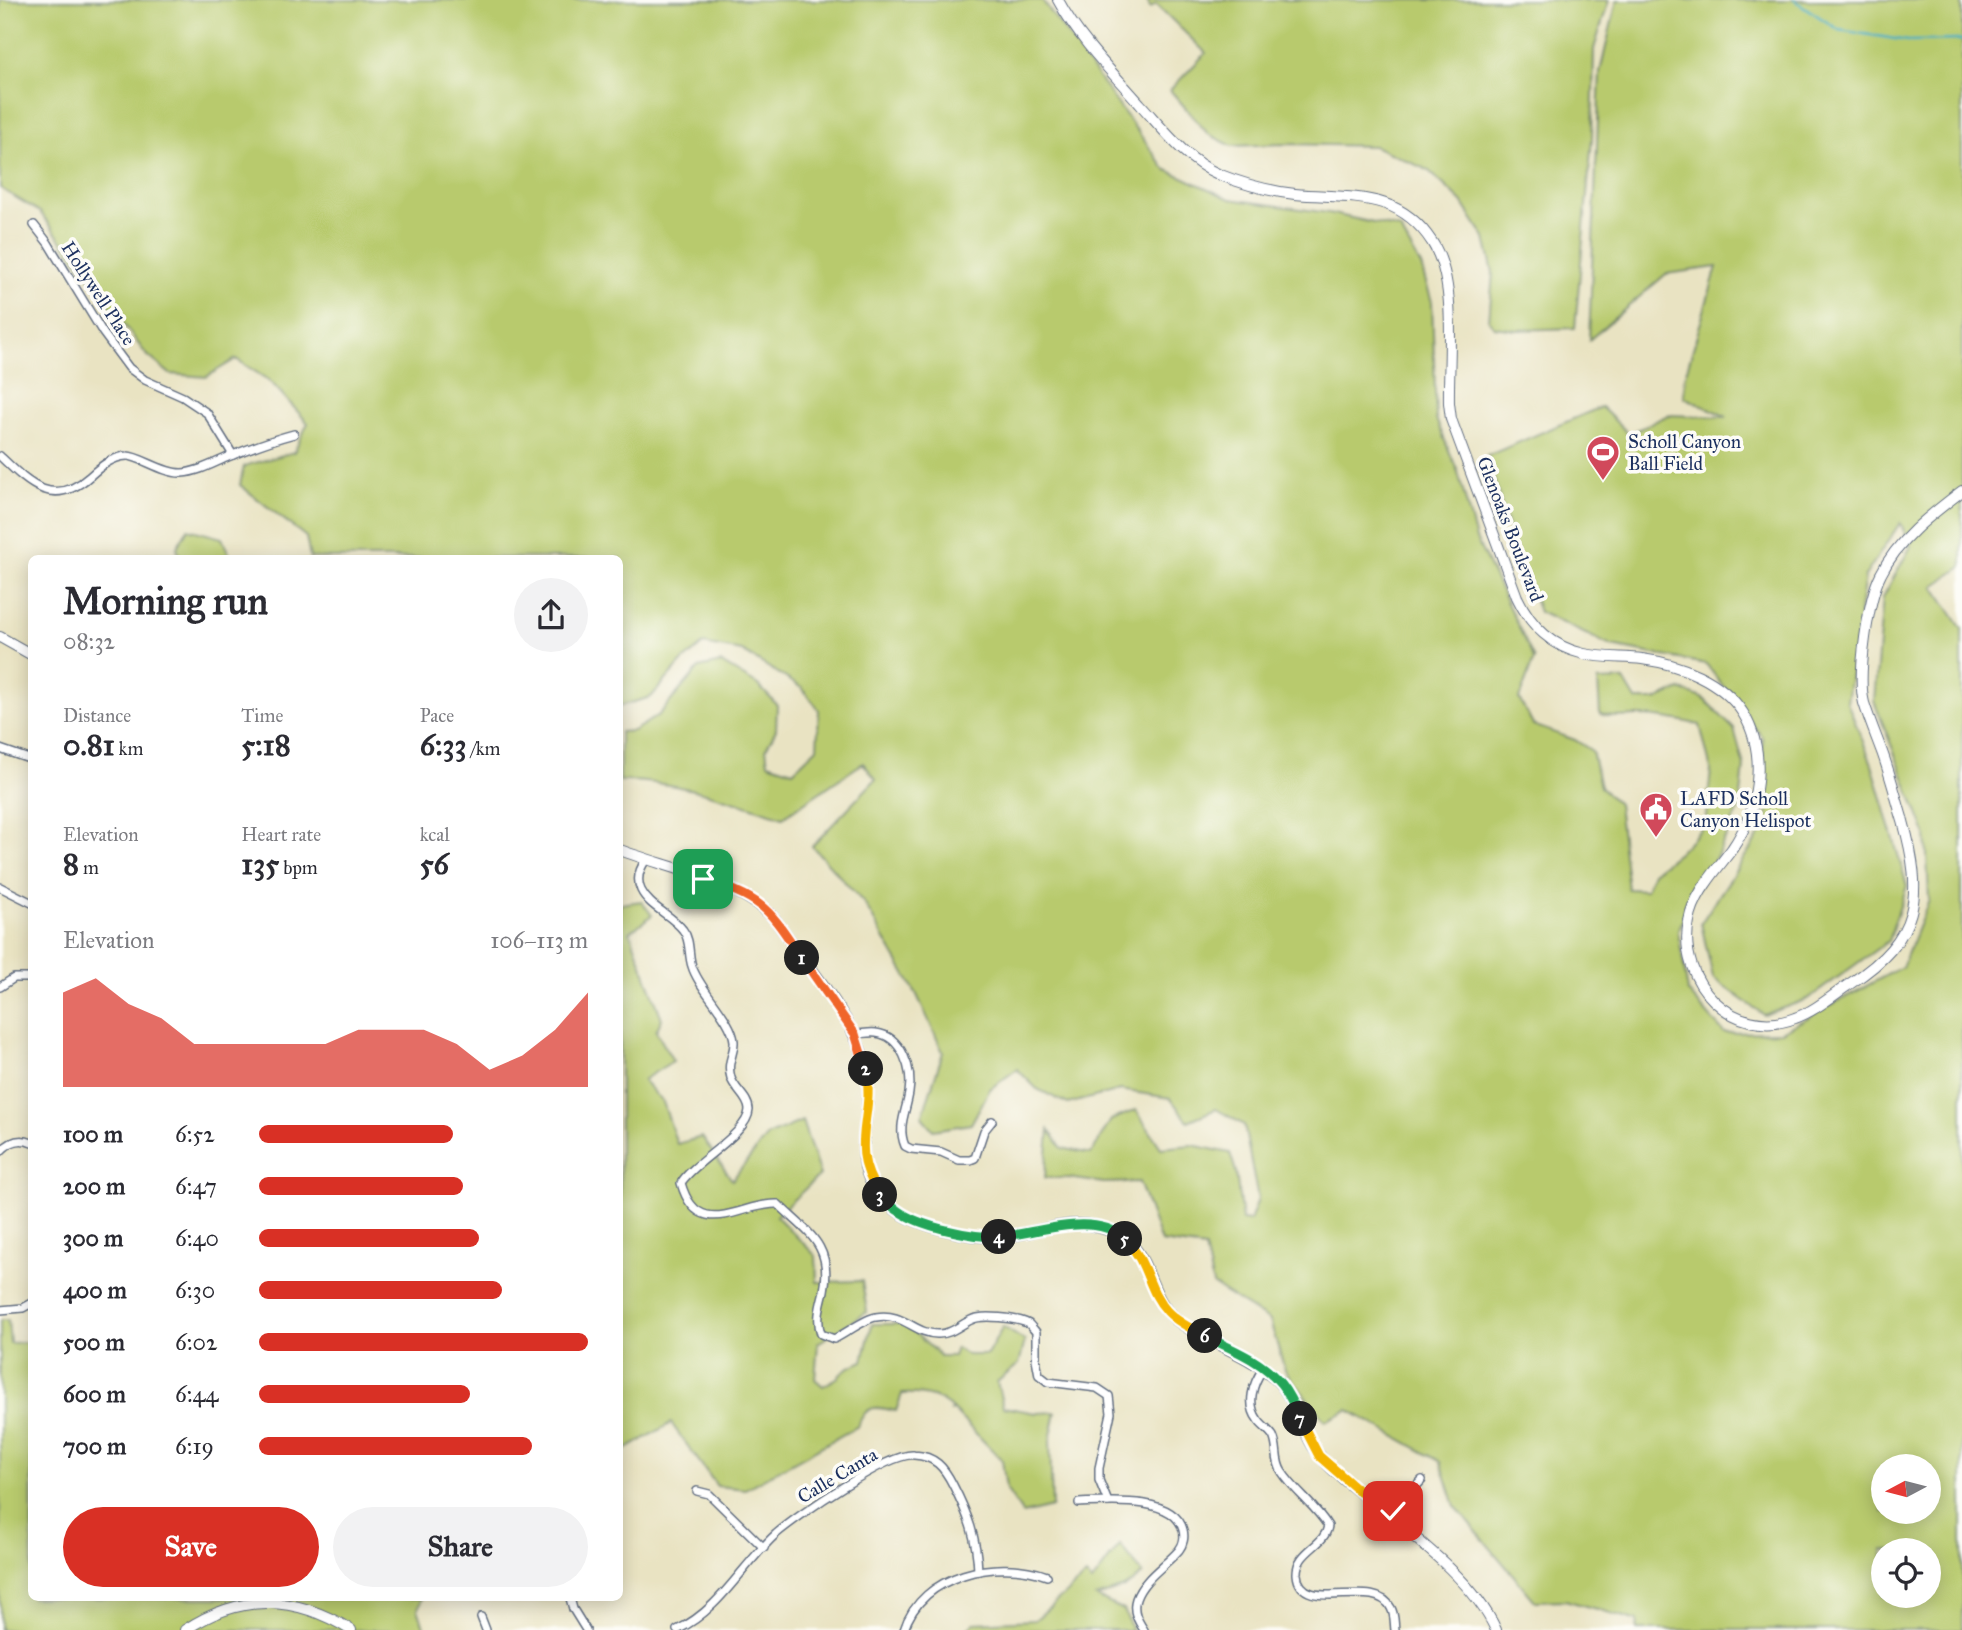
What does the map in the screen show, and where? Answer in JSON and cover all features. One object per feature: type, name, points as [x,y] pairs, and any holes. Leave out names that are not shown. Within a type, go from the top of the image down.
[{"type":"street","name":"Glenoaks Boulevard","points":[[1058,0],[1101,61],[1198,163],[1216,173],[1261,189],[1345,196],[1391,205],[1420,226],[1433,243],[1448,280],[1451,419],[1526,615],[1552,640],[1584,654],[1663,663],[1699,676],[1729,697],[1751,728],[1759,770],[1751,806],[1735,844],[1702,889],[1692,909],[1687,939],[1691,968],[1698,983],[1707,995],[1732,1016],[1762,1023],[1795,1018],[1864,974],[1894,947],[1903,932],[1914,899],[1913,863],[1886,761],[1864,701],[1863,658],[1880,575],[1918,527],[1962,491]]},
{"type":"street","name":"Hollywell Place","points":[[34,225],[103,333],[129,368],[145,380],[183,397],[207,413],[233,455]]},
{"type":"street","points":[[0,456],[23,478],[42,490],[54,493],[81,484],[103,464],[117,458],[131,455],[154,467],[182,473],[294,434]]},
{"type":"street","points":[[0,637],[28,653]]},
{"type":"street","points":[[0,749],[28,759]]},
{"type":"street","points":[[623,851],[739,893],[759,904],[774,918],[855,1034],[868,1076],[862,1155],[868,1175],[879,1194],[898,1211],[915,1220],[981,1237],[1001,1237],[1078,1224],[1120,1235],[1141,1258],[1158,1300],[1168,1312],[1179,1321],[1244,1355],[1281,1383],[1319,1456],[1457,1576],[1478,1599],[1496,1630]]},
{"type":"street","points":[[646,860],[640,867],[638,882],[642,892],[684,931],[690,947],[692,967],[727,1024],[734,1041],[729,1060],[731,1077],[749,1109],[746,1119],[724,1145],[688,1172],[681,1184],[685,1198],[696,1210],[709,1216],[727,1216],[766,1203],[778,1204],[817,1241],[827,1261],[817,1321],[821,1334],[834,1339],[872,1317],[885,1316],[905,1320],[936,1335],[955,1330],[973,1318],[993,1317],[1029,1324],[1036,1332],[1036,1359],[1040,1375],[1048,1382],[1097,1388],[1109,1396],[1111,1413],[1099,1468],[1099,1480],[1108,1502]]},
{"type":"street","points":[[0,887],[28,901]]},
{"type":"street","points":[[0,987],[14,978],[28,978]]},
{"type":"street","points":[[855,1034],[878,1033],[899,1045],[904,1056],[910,1090],[901,1127],[905,1146],[941,1152],[959,1160],[970,1160],[975,1158],[984,1131],[992,1121]]},
{"type":"street","points":[[0,1152],[14,1141],[21,1139],[28,1142]]},
{"type":"street","points":[[0,1310],[28,1305]]},
{"type":"street","points":[[1263,1369],[1252,1391],[1254,1411],[1258,1420],[1275,1439],[1276,1464],[1328,1526],[1327,1532],[1301,1557],[1297,1573],[1299,1581],[1306,1590],[1319,1596],[1369,1594],[1381,1598],[1391,1606],[1395,1630]]},
{"type":"street","name":"Calle Canta","points":[[677,1630],[709,1610],[764,1548],[799,1516],[880,1466],[905,1455],[931,1458],[944,1467],[971,1521],[978,1547],[978,1571]]},
{"type":"street","points":[[1388,1516],[1422,1480]]},
{"type":"street","points":[[698,1491],[709,1494],[764,1548]]},
{"type":"street","points":[[1079,1503],[1145,1503],[1168,1512],[1182,1526],[1184,1536],[1181,1548],[1144,1585],[1135,1601],[1136,1616],[1144,1630]]},
{"type":"street","points":[[904,1630],[917,1606],[934,1588],[958,1577],[978,1571],[1029,1570],[1047,1576]]},
{"type":"street","points":[[571,1601],[586,1630]]},
{"type":"street","points":[[185,1630],[228,1609],[251,1604],[279,1603],[322,1614],[351,1630]]},
{"type":"street","points":[[481,1617],[486,1630]]},
{"type":"green space","points":[[0,0],[1042,0],[1165,169],[1230,199],[1329,213],[1400,229],[1421,266],[1432,302],[1436,419],[1458,472],[1476,539],[1534,659],[1519,699],[1533,725],[1575,740],[1592,751],[1600,787],[1618,804],[1628,889],[1646,890],[1653,872],[1678,853],[1705,825],[1711,770],[1700,725],[1662,718],[1600,714],[1598,681],[1624,680],[1636,700],[1657,700],[1680,689],[1704,699],[1734,729],[1744,766],[1740,806],[1678,931],[1688,992],[1724,1033],[1781,1032],[1902,967],[1929,900],[1926,834],[1874,701],[1883,597],[1911,546],[1900,523],[1865,576],[1847,702],[1872,764],[1907,886],[1888,941],[1808,999],[1764,1015],[1713,978],[1701,923],[1768,822],[1762,737],[1706,664],[1611,646],[1539,612],[1509,530],[1487,456],[1601,407],[1629,434],[1668,415],[1727,417],[1684,397],[1685,376],[1717,267],[1666,274],[1589,340],[1600,72],[1617,0],[1962,0],[1962,567],[1934,586],[1962,629],[1962,1630],[1637,1630],[1638,1621],[1565,1600],[1535,1601],[1455,1506],[1441,1462],[1348,1410],[1325,1421],[1285,1370],[1270,1321],[1213,1285],[1205,1248],[1161,1242],[1139,1182],[1104,1183],[1045,1178],[1049,1130],[1062,1148],[1091,1154],[1111,1120],[1136,1110],[1161,1148],[1192,1145],[1230,1153],[1236,1172],[1242,1220],[1250,1221],[1258,1199],[1244,1125],[1216,1109],[1188,1121],[1170,1098],[1120,1090],[1068,1104],[1037,1089],[1017,1069],[990,1089],[971,1124],[933,1130],[922,1117],[943,1052],[917,995],[864,903],[812,846],[876,779],[863,763],[783,817],[682,787],[623,781],[623,732],[633,731],[659,715],[699,668],[721,663],[758,685],[777,705],[776,730],[766,748],[768,763],[793,771],[817,748],[819,710],[802,688],[742,651],[703,644],[682,662],[651,697],[623,705],[623,555],[309,555],[306,537],[240,485],[244,466],[294,452],[308,423],[271,382],[236,359],[206,377],[170,374],[146,354],[40,212],[0,188]]},
{"type":"green space","points":[[1147,0],[1609,0],[1594,49],[1592,139],[1575,328],[1517,330],[1494,327],[1489,321],[1493,272],[1485,238],[1462,202],[1428,170],[1374,146],[1232,146],[1208,134],[1170,90],[1206,53],[1156,4],[1150,8]]},
{"type":"green space","points":[[188,529],[222,538],[230,555],[178,555],[177,547]]},
{"type":"green space","points":[[641,901],[652,915],[630,932],[662,1019],[656,1031],[673,1061],[643,1080],[663,1102],[677,1144],[702,1137],[732,1180],[767,1136],[802,1121],[820,1175],[776,1216],[816,1256],[817,1282],[862,1281],[867,1312],[818,1343],[815,1379],[823,1386],[847,1368],[863,1361],[872,1324],[905,1324],[940,1356],[953,1356],[956,1348],[967,1355],[987,1355],[1003,1327],[1025,1341],[1019,1364],[997,1382],[1003,1407],[1036,1413],[1056,1412],[1050,1440],[1052,1507],[1023,1514],[1006,1489],[1002,1460],[953,1410],[950,1411],[952,1409],[935,1398],[922,1395],[902,1394],[896,1411],[882,1408],[868,1410],[858,1426],[745,1489],[717,1486],[671,1423],[623,1451],[623,904]]},
{"type":"green space","points":[[0,1320],[8,1320],[10,1343],[28,1342],[28,1601],[421,1601],[418,1609],[425,1630],[0,1630]]},
{"type":"green space","points":[[1120,1545],[1143,1574],[1124,1588],[1096,1597],[1124,1610],[1132,1630],[967,1630],[974,1623],[1035,1620],[1086,1576],[1092,1582]]},
{"type":"waterway","points":[[1794,0],[1839,30],[1908,41],[1962,40]]},
{"type":"place","name":"Scholl Canyon Ball Field","points":[[1603,482]]},
{"type":"place","name":"LAFD Scholl Canyon Helispot","points":[[1656,839]]},
{"type":"route","points":[[703,879],[739,893],[759,904],[774,918],[855,1034],[868,1076],[862,1155],[868,1175],[879,1194],[898,1211],[915,1220],[981,1237],[1001,1237],[1078,1224],[1120,1235],[1141,1258],[1158,1300],[1168,1312],[1194,1330],[1244,1355],[1281,1383],[1319,1456],[1388,1516],[1393,1511]]}]
